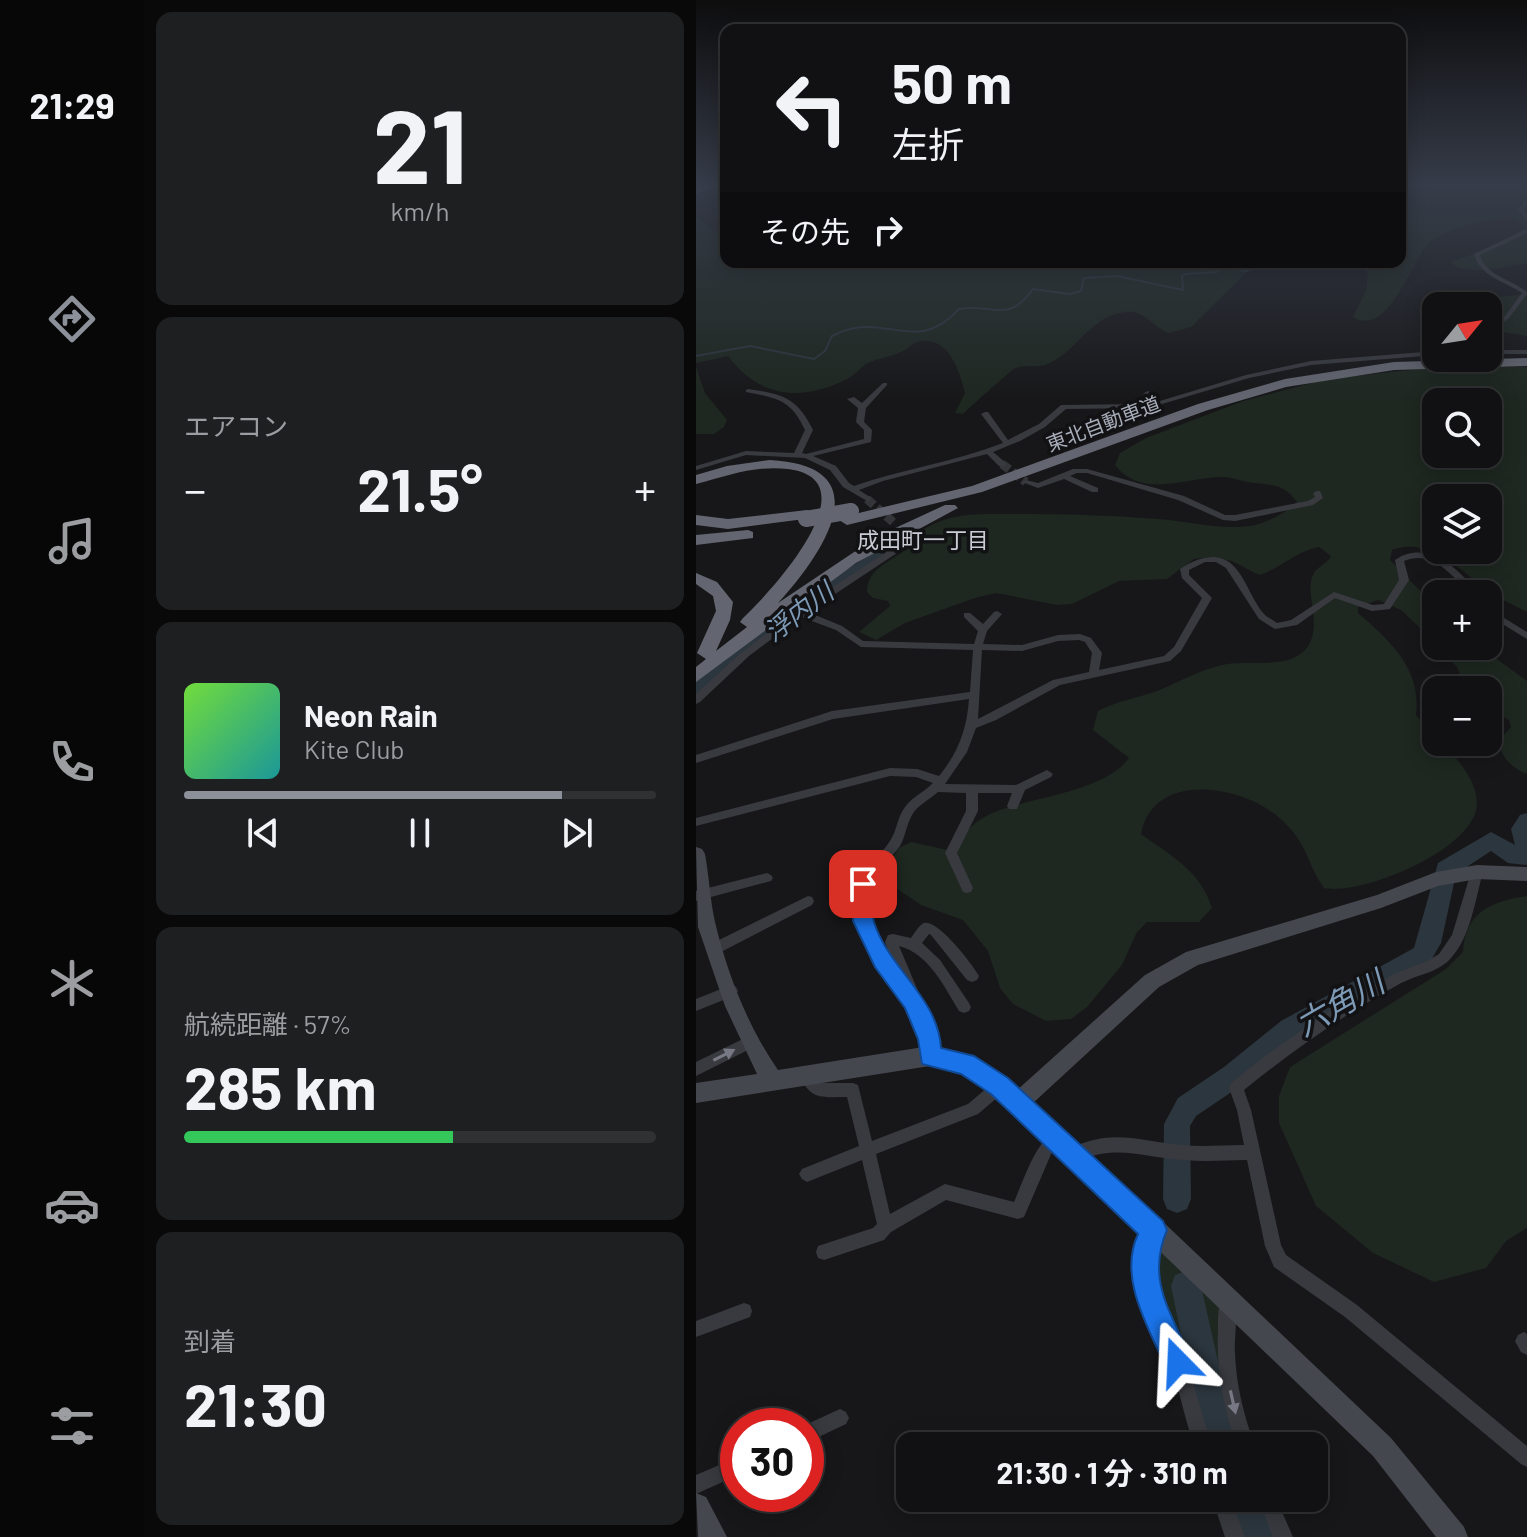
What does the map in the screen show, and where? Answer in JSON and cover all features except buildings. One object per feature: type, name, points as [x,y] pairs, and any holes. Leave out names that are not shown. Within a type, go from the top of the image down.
[{"type":"highway","name":"東北自動車道","points":[[1502,354],[1527,357]]},
{"type":"highway","name":"東北自動車道","points":[[850,513],[1027,465],[1250,385],[1355,364],[1422,357]]},
{"type":"highway","name":"東北自動車道","points":[[696,540],[937,500],[1012,478],[1180,415],[1258,390],[1348,371],[1527,357]]},
{"type":"highway","points":[[696,676],[760,626],[897,530],[1180,415]]},
{"type":"highway","points":[[696,474],[735,462],[780,460],[818,471],[834,488],[835,506],[821,545],[796,584],[760,626]]},
{"type":"highway","points":[[696,480],[737,466],[774,464],[800,469],[817,477],[827,492],[816,537],[790,580],[753,618],[701,657]]},
{"type":"highway","points":[[696,520],[728,524],[805,521]]},
{"type":"highway","name":"東北自動車道","points":[[696,532],[805,521]]},
{"type":"highway","points":[[696,578],[713,586],[725,602],[724,620],[701,657]]},
{"type":"street","points":[[1478,258],[1488,271],[1525,293],[1502,321]]},
{"type":"street","points":[[925,467],[967,459],[1047,426],[1064,407],[1142,408],[1236,379],[1311,363],[1422,356]]},
{"type":"street","points":[[696,468],[746,453],[802,456],[868,440],[868,430],[860,422],[862,407],[880,393],[885,384]]},
{"type":"street","points":[[748,391],[772,395],[795,403],[800,409],[809,430],[802,456]]},
{"type":"street","points":[[880,393],[890,395]]},
{"type":"street","points":[[1142,408],[1148,393]]},
{"type":"street","points":[[851,399],[862,407]]},
{"type":"street","points":[[985,414],[1006,442]]},
{"type":"street","points":[[854,489],[975,448]]},
{"type":"street","points":[[987,450],[1002,464]]},
{"type":"street","points":[[802,456],[833,468],[867,499]]},
{"type":"street","points":[[1026,482],[1038,486],[1082,470],[1123,479],[1223,517],[1310,503],[1319,498],[1317,493]]},
{"type":"street","points":[[1064,476],[1095,490]]},
{"type":"street","points":[[696,700],[730,666],[798,612],[903,544],[907,538],[898,526]]},
{"type":"street","points":[[972,725],[1094,673],[1150,665],[1173,655],[1206,600],[1205,593],[1185,576],[1184,569],[1207,560],[1221,560],[1228,564],[1241,580],[1253,608],[1275,626],[1294,623],[1329,596],[1378,610],[1387,607],[1404,580],[1399,560],[1410,555],[1441,562],[1460,580]]},
{"type":"street","points":[[798,612],[839,628],[861,644],[1022,648],[1058,638],[1080,637],[1088,640],[1097,653],[1094,673]]},
{"type":"street","points":[[930,1056],[929,1039],[914,1003],[873,942],[863,921],[861,895],[869,870],[896,842],[908,812],[938,784],[964,747],[972,725],[978,647],[983,630],[997,614]]},
{"type":"street","points":[[957,623],[970,618],[983,630]]},
{"type":"street","points":[[1502,620],[1527,636]]},
{"type":"street","points":[[696,759],[832,715],[973,695]]},
{"type":"street","points":[[696,822],[890,772],[917,773],[938,784],[972,789],[1020,788],[1047,774]]},
{"type":"street","points":[[1013,806],[1020,788]]},
{"type":"street","points":[[967,888],[951,853],[972,811],[972,789]]},
{"type":"street","points":[[696,854],[700,895],[714,949],[751,1041],[773,1080]]},
{"type":"street","points":[[1018,1103],[1140,991],[1167,971],[1211,952],[1366,905],[1424,883],[1477,872],[1527,874]]},
{"type":"street","points":[[1477,872],[1455,939],[1442,960],[1400,977],[1369,996],[1276,1055],[1260,1072],[1236,1088],[1273,1246],[1280,1261],[1351,1311],[1527,1458]]},
{"type":"street","points":[[700,895],[767,878]]},
{"type":"street","points":[[714,949],[808,901]]},
{"type":"street","points":[[914,944],[926,928],[935,931],[972,976]]},
{"type":"street","points":[[914,1003],[915,995],[891,942],[914,944],[928,953],[964,1007]]},
{"type":"street","points":[[696,1005],[731,991]]},
{"type":"street","points":[[696,1069],[751,1041]]},
{"type":"street","points":[[696,1093],[930,1056],[966,1064],[999,1086],[1075,1154],[1382,1447],[1454,1537]]},
{"type":"street","points":[[806,1076],[818,1090],[853,1090],[885,1226]]},
{"type":"street","points":[[807,1174],[973,1109],[990,1098],[999,1086]]},
{"type":"street","points":[[824,1252],[878,1234],[885,1226],[945,1192],[1018,1211],[1047,1147],[1056,1138]]},
{"type":"street","points":[[1075,1154],[1085,1147],[1129,1145],[1158,1151],[1252,1153]]},
{"type":"street","points":[[1154,1230],[1147,1241],[1143,1261],[1148,1292],[1172,1343],[1199,1432]]},
{"type":"street","points":[[1220,1293],[1231,1400],[1241,1432]]},
{"type":"street","points":[[696,1329],[744,1311]]},
{"type":"street","points":[[824,1426],[840,1418]]},
{"type":"street","points":[[696,1485],[720,1474]]},
{"type":"street","points":[[696,1507],[713,1537]]},
{"type":"street","points":[[1226,1512],[1235,1537]]},
{"type":"street","points":[[1273,1512],[1283,1537]]},
{"type":"shaded area","points":[[696,258],[720,258],[720,268],[1251,268],[1191,327],[1169,333],[1133,312],[1113,315],[1093,327],[1056,360],[1041,366],[1014,369],[963,414],[955,413],[965,393],[957,367],[947,351],[932,342],[913,344],[901,352],[870,362],[850,377],[830,386],[798,393],[767,388],[753,381],[728,356],[696,363]]},
{"type":"shaded area","points":[[1406,258],[1419,258],[1388,308],[1366,321],[1353,317],[1366,291],[1368,272],[1363,269],[1319,269],[1406,268]]},
{"type":"shaded area","points":[[1463,258],[1527,258],[1527,264],[1476,270],[1458,267],[1450,262]]},
{"type":"shaded area","points":[[1527,294],[1527,336],[1502,332],[1502,297]]},
{"type":"shaded area","points":[[696,367],[705,393],[727,420],[724,427],[714,434],[696,434]]},
{"type":"shaded area","points":[[1502,367],[1527,367],[1527,612],[1502,598],[1502,580],[1475,580],[1454,564],[1502,564],[1502,484],[1422,484],[1422,549],[1406,547],[1392,550],[1390,560],[1422,593],[1422,630],[1401,610],[1378,600],[1358,607],[1358,613],[1392,645],[1409,670],[1417,699],[1416,715],[1422,721],[1422,756],[1454,756],[1470,778],[1477,804],[1472,821],[1458,837],[1414,866],[1364,885],[1324,888],[1297,838],[1283,821],[1267,809],[1226,792],[1182,792],[1164,799],[1149,813],[1141,834],[1192,874],[1212,908],[1199,922],[1147,922],[1137,932],[1122,965],[1087,1007],[1071,1019],[1046,1021],[1013,1004],[1000,988],[988,951],[963,920],[921,905],[887,882],[884,871],[899,848],[911,842],[948,850],[986,816],[1082,787],[1117,770],[1129,758],[1093,730],[1098,711],[1218,666],[1282,661],[1301,654],[1308,646],[1314,627],[1311,580],[1331,556],[1319,547],[1311,549],[1259,575],[1232,561],[1213,557],[1194,559],[1167,579],[1119,581],[1072,604],[1057,605],[996,593],[905,623],[876,640],[859,632],[890,606],[888,601],[873,598],[867,592],[868,584],[880,567],[906,549],[922,531],[943,520],[965,515],[1102,516],[1226,527],[1255,525],[1268,520],[1297,502],[1278,487],[1222,477],[1151,484],[1126,476],[1115,465],[1120,453],[1146,438],[1243,401],[1327,379],[1422,369],[1422,372],[1502,372]]},
{"type":"shaded area","points":[[1451,660],[1498,660],[1527,681],[1527,774],[1512,765],[1502,753],[1502,737],[1511,727],[1509,720],[1502,716],[1502,676],[1461,676]]},
{"type":"shaded area","points":[[1527,896],[1527,1228],[1506,1241],[1486,1268],[1434,1282],[1373,1253],[1316,1206],[1279,1123],[1279,1096],[1290,1067],[1446,969],[1463,952],[1469,928],[1482,911],[1502,901]]},
{"type":"shaded area","points":[[1154,1230],[1228,1301],[1223,1341],[1243,1432],[1198,1432],[1151,1301]]},
{"type":"shaded area","points":[[1226,1512],[1273,1512],[1283,1537],[1235,1537]]},
{"type":"waterway","points":[[696,356],[750,346],[814,359],[825,351],[832,336],[851,329],[928,330],[943,323],[959,309],[1007,310],[1024,300],[1033,289],[1070,294],[1081,291],[1084,278],[1117,276],[1183,290],[1182,276],[1217,272],[1222,268]]},
{"type":"waterway","points":[[1229,268],[1246,271],[1256,268]]},
{"type":"waterway","name":"浮内川","points":[[696,692],[768,629],[900,543],[899,534]]},
{"type":"waterway","name":"六角川","points":[[1527,821],[1522,829],[1527,852]]},
{"type":"waterway","name":"六角川","points":[[1177,1199],[1177,1124],[1187,1107],[1233,1076],[1290,1029],[1422,955],[1429,943],[1446,869],[1491,840],[1516,857],[1527,856]]},
{"type":"waterway","name":"六角川","points":[[1186,1286],[1206,1379],[1222,1432]]},
{"type":"waterway","name":"六角川","points":[[1250,1512],[1259,1537]]},
{"type":"tunnel","points":[[1002,464],[1026,482]]},
{"type":"tunnel","points":[[867,499],[893,522]]},
{"type":"district","name":"成田町一丁目","points":[[923,539]]},
{"type":"route","points":[[863,884],[863,921],[882,960],[914,1003],[929,1039],[930,1056],[951,1058],[966,1064],[999,1086],[1154,1230],[1147,1241],[1143,1261],[1148,1292],[1169,1334],[1178,1362]]}]
